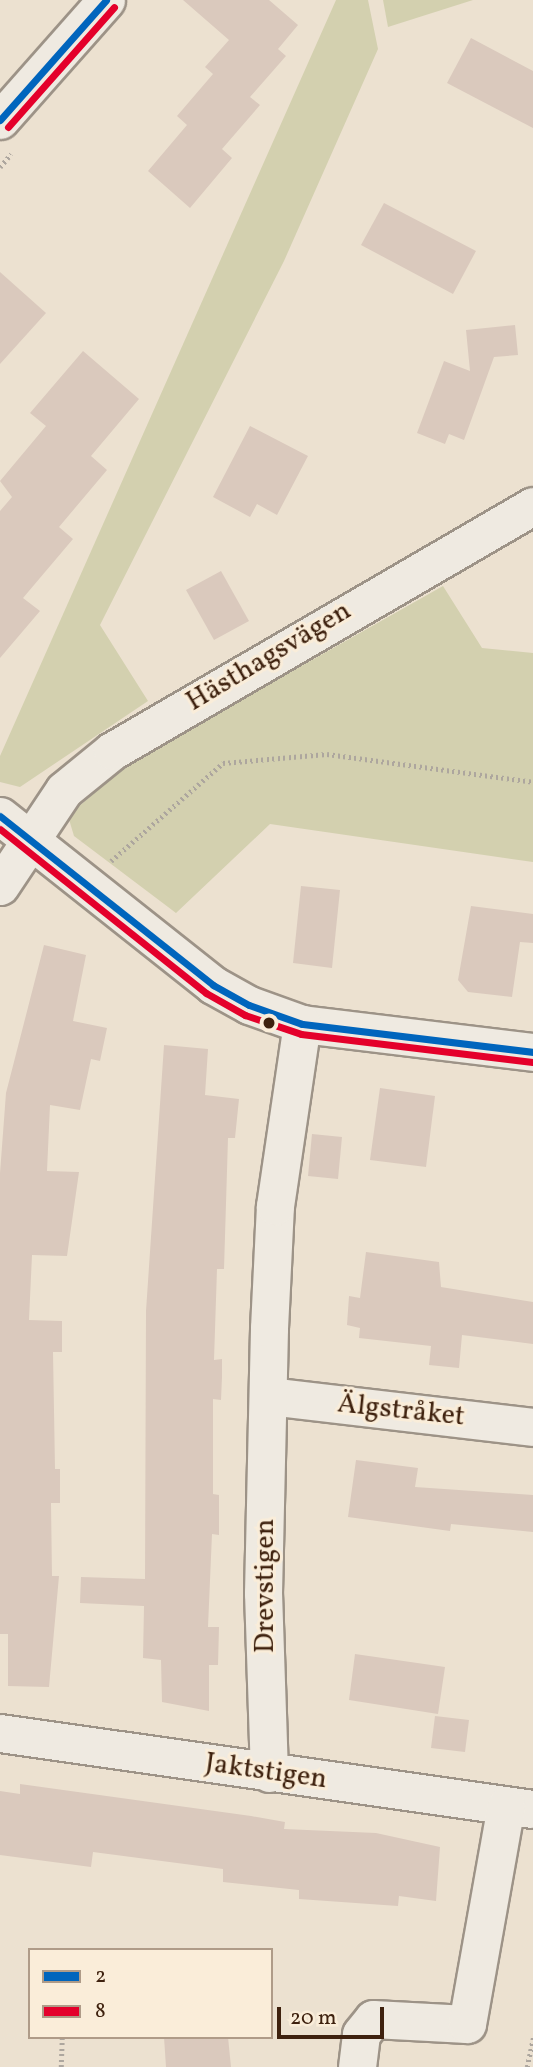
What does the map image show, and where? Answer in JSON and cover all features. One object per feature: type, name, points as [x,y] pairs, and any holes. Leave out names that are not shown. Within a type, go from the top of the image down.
[{"type":"street","points":[[0,120],[106,0]]},
{"type":"street","name":"Hästhagsvägen","points":[[0,886],[14,827],[112,751],[533,506]]},
{"type":"street","points":[[14,827],[213,985],[302,1024],[533,1052]]},
{"type":"street","name":"Drevstigen","points":[[269,1773],[263,1593],[275,1206],[302,1024]]},
{"type":"street","name":"Älgstråket","points":[[269,1396],[533,1427]]},
{"type":"street","name":"Jaktstigen","points":[[0,1733],[519,1807]]},
{"type":"street","points":[[356,2067],[361,2034],[373,2019],[467,2024],[519,1807]]},
{"type":"path","points":[[87,883],[223,763],[327,754],[533,782]]},
{"type":"path","points":[[527,2067],[533,2038]]},
{"type":"path","points":[[61,2067],[62,2039]]},
{"type":"shaded area","points":[[336,0],[368,0],[378,49],[284,261],[100,625],[148,701],[20,787],[0,782],[0,756]]},
{"type":"shaded area","points":[[383,0],[473,0],[388,27]]},
{"type":"shaded area","points":[[443,586],[482,648],[533,653],[533,862],[270,824],[176,913],[74,836],[68,816],[126,765]]},
{"type":"building","points":[[183,0],[269,0],[298,25],[278,49],[286,56],[250,97],[260,105],[222,149],[232,158],[190,208],[148,171],[187,125],[177,116],[213,74],[205,67],[229,40]]},
{"type":"building","points":[[471,38],[533,71],[533,128],[447,83]]},
{"type":"building","points":[[384,203],[476,251],[453,294],[361,245]]},
{"type":"building","points":[[0,272],[46,313],[0,364]]},
{"type":"building","points":[[515,325],[518,355],[494,357],[464,440],[449,434],[445,444],[417,433],[444,361],[470,371],[466,330]]},
{"type":"building","points":[[83,351],[139,399],[91,456],[107,470],[59,527],[73,539],[23,598],[40,611],[0,658],[0,511],[12,497],[0,481],[46,426],[30,413]]},
{"type":"building","points":[[250,426],[308,456],[277,515],[257,504],[250,517],[213,497]]},
{"type":"building","points":[[221,571],[249,621],[214,640],[186,590]]},
{"type":"building","points":[[301,886],[340,890],[332,968],[293,963]]},
{"type":"building","points":[[471,906],[533,914],[533,943],[520,942],[512,997],[468,992],[458,980]]},
{"type":"building","points":[[44,945],[86,955],[73,1021],[107,1028],[100,1061],[91,1059],[80,1110],[50,1105],[47,1171],[79,1172],[67,1256],[32,1255],[29,1320],[62,1321],[62,1352],[53,1352],[55,1469],[60,1469],[60,1503],[51,1503],[52,1576],[59,1576],[49,1687],[8,1686],[8,1634],[0,1634],[0,1173],[6,1093]]},
{"type":"building","points":[[164,1045],[208,1049],[205,1095],[239,1099],[235,1138],[228,1138],[224,1269],[217,1269],[214,1360],[222,1359],[222,1377],[221,1400],[213,1399],[213,1494],[219,1495],[219,1535],[212,1534],[208,1627],[219,1627],[218,1665],[209,1665],[209,1711],[162,1702],[161,1660],[143,1658],[144,1606],[80,1603],[81,1577],[145,1579],[146,1311]]},
{"type":"building","points":[[380,1088],[435,1096],[426,1167],[370,1160]]},
{"type":"building","points":[[312,1134],[342,1137],[338,1179],[308,1176]]},
{"type":"building","points":[[366,1252],[439,1262],[441,1287],[533,1302],[533,1344],[462,1335],[459,1368],[429,1365],[431,1346],[359,1338],[360,1328],[347,1325],[349,1296],[360,1298]]},
{"type":"building","points":[[356,1460],[418,1468],[415,1487],[533,1495],[533,1532],[451,1524],[450,1531],[348,1517]]},
{"type":"building","points":[[355,1654],[445,1667],[438,1714],[349,1700]]},
{"type":"building","points":[[435,1716],[469,1720],[465,1752],[431,1748]]},
{"type":"building","points":[[20,1784],[251,1816],[285,1822],[284,1829],[376,1833],[440,1847],[436,1901],[399,1896],[398,1906],[299,1899],[299,1890],[223,1882],[223,1869],[93,1852],[91,1867],[0,1855],[0,1791],[20,1794]]},
{"type":"building","points":[[164,2039],[228,2039],[231,2067],[166,2067]]},
{"type":"transit line","name":"2","points":[[0,120],[106,0]]},
{"type":"transit line","name":"8","points":[[8,127],[114,7]]},
{"type":"transit line","name":"2","points":[[0,816],[213,985],[249,1005],[302,1024],[533,1052]]},
{"type":"transit line","name":"8","points":[[0,829],[206,993],[245,1015],[301,1034],[532,1062]]}]
